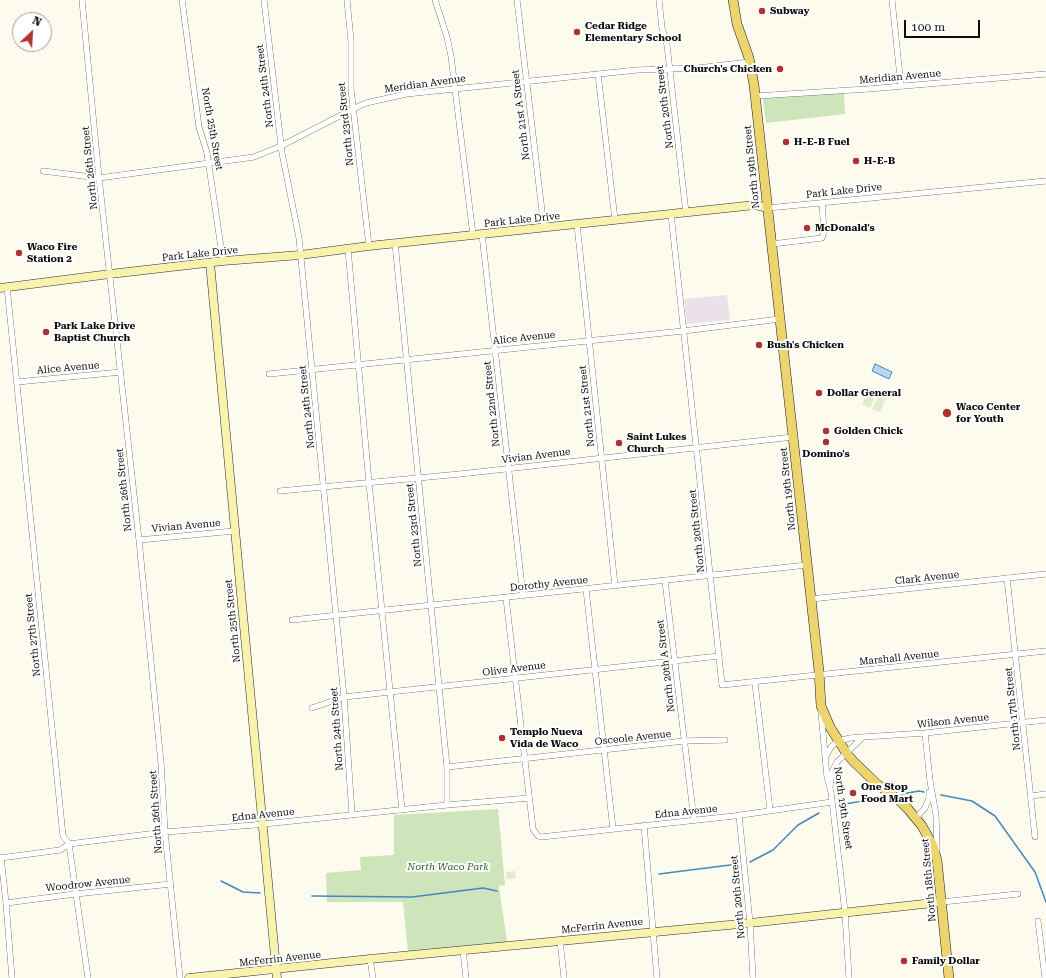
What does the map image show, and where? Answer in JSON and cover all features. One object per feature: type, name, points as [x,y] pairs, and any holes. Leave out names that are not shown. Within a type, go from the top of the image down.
[{"type":"main road","name":"North 19th Street","points":[[733,0],[737,24],[750,62],[756,96],[811,599],[821,706]]},
{"type":"main road","points":[[821,706],[838,741],[855,764],[877,784],[899,800],[916,818],[933,846],[937,860]]},
{"type":"main road","name":"North 18th Street","points":[[937,860],[949,978]]},
{"type":"street","name":"North 26th Street","points":[[82,0],[99,178],[139,540],[180,978]]},
{"type":"street","name":"North 25th Street","points":[[182,0],[199,127],[204,141],[208,163],[223,261]]},
{"type":"street","name":"North 24th Street","points":[[264,0],[282,146],[298,227],[344,697],[352,814]]},
{"type":"street","name":"North 23rd Street","points":[[347,0],[352,41],[350,76],[369,246]]},
{"type":"street","points":[[435,0],[447,37],[451,56],[472,235]]},
{"type":"street","name":"North 21st A Street","points":[[517,0],[544,228]]},
{"type":"street","name":"North 20th Street","points":[[659,0],[662,28],[667,44],[686,213]]},
{"type":"street","points":[[892,0],[901,86]]},
{"type":"street","name":"Meridian Avenue","points":[[44,171],[99,178],[254,157],[282,146],[353,109],[388,97],[455,88],[598,74],[670,68],[712,67],[750,62]]},
{"type":"street","points":[[598,74],[615,220]]},
{"type":"street","name":"Meridian Avenue","points":[[756,96],[1046,74]]},
{"type":"street","name":"Park Lake Drive","points":[[3,287],[223,261],[300,255],[395,243],[755,205],[768,208],[1046,181]]},
{"type":"street","points":[[772,244],[822,238],[824,232],[822,203]]},
{"type":"street","name":"North 20th Street","points":[[671,214],[722,685],[755,683]]},
{"type":"street","name":"North 21st Street","points":[[577,224],[615,586]]},
{"type":"street","name":"North 22nd Street","points":[[482,234],[523,596]]},
{"type":"street","name":"North 23rd Street","points":[[395,243],[447,767],[447,805]]},
{"type":"street","points":[[348,249],[369,483],[402,810]]},
{"type":"street","name":"North 25th Street","points":[[210,263],[276,974]]},
{"type":"street","name":"North 27th Street","points":[[3,287],[17,382],[62,836],[69,844],[88,978]]},
{"type":"street","name":"Alice Avenue","points":[[269,374],[683,331],[780,319]]},
{"type":"street","name":"Alice Avenue","points":[[17,382],[121,372]]},
{"type":"street","name":"Vivian Avenue","points":[[280,491],[419,478],[793,438]]},
{"type":"street","name":"Vivian Avenue","points":[[139,540],[234,531]]},
{"type":"street","name":"Dorothy Avenue","points":[[292,620],[807,565]]},
{"type":"street","name":"Clark Avenue","points":[[811,599],[1046,574]]},
{"type":"street","name":"North 17th Street","points":[[1007,578],[1035,837]]},
{"type":"street","name":"North 20th A Street","points":[[665,581],[694,820]]},
{"type":"street","points":[[586,589],[612,828]]},
{"type":"street","points":[[506,598],[530,798]]},
{"type":"street","name":"Marshall Avenue","points":[[755,683],[1046,651]]},
{"type":"street","name":"Olive Avenue","points":[[312,708],[344,697],[719,656]]},
{"type":"street","points":[[755,683],[770,810]]},
{"type":"street","name":"North 19th Street","points":[[821,706],[825,760],[827,777],[830,786],[845,912],[849,978]]},
{"type":"street","name":"Wilson Avenue","points":[[838,741],[850,738],[925,733],[1046,720]]},
{"type":"street","name":"North 18th Street","points":[[925,733],[930,781],[936,815],[937,860]]},
{"type":"street","points":[[830,786],[837,762],[847,754],[862,737]]},
{"type":"street","name":"Osceole Avenue","points":[[447,767],[684,741],[725,740]]},
{"type":"street","points":[[825,760],[829,749],[838,741]]},
{"type":"street","name":"North 18th Street","points":[[916,818],[925,808],[929,798],[930,781]]},
{"type":"street","points":[[1031,796],[1046,794]]},
{"type":"street","name":"Edna Avenue","points":[[1,858],[60,850],[69,844],[166,832],[530,798],[533,829],[536,834],[541,837],[739,815],[832,802]]},
{"type":"street","name":"North 20th Street","points":[[739,815],[750,923],[753,978]]},
{"type":"street","points":[[644,825],[657,978]]},
{"type":"street","points":[[1,858],[12,978]]},
{"type":"street","name":"Woodrow Avenue","points":[[6,903],[171,884]]},
{"type":"street","name":"McFerrin Avenue","points":[[189,978],[276,974],[370,959],[652,931],[750,923],[1018,894]]},
{"type":"street","points":[[1038,921],[1045,978]]},
{"type":"street","points":[[560,940],[564,978]]},
{"type":"street","points":[[462,950],[466,978]]},
{"type":"street","points":[[370,959],[373,978]]},
{"type":"shaded area","points":[[727,295],[730,320],[687,324],[684,299]]},
{"type":"green space","points":[[844,92],[845,114],[766,123],[763,100],[765,98]]},
{"type":"green space","points":[[870,388],[877,392],[870,408],[862,404]]},
{"type":"green space","points":[[880,393],[887,396],[880,412],[872,409]]},
{"type":"green space","name":"North Waco Park","points":[[498,809],[505,885],[499,886],[507,942],[408,952],[403,902],[327,902],[326,873],[361,870],[360,857],[394,855],[394,815]]},
{"type":"green space","points":[[515,871],[516,878],[506,879],[506,872]]},
{"type":"water","points":[[875,364],[892,372],[889,379],[872,371]]},
{"type":"waterway","points":[[902,794],[919,791],[924,792]]},
{"type":"waterway","points":[[941,795],[972,801],[995,816],[1035,872],[1046,902]]},
{"type":"waterway","points":[[845,804],[886,797]]},
{"type":"waterway","points":[[750,862],[773,850],[798,825],[819,813]]},
{"type":"waterway","points":[[659,874],[738,864]]},
{"type":"waterway","points":[[221,881],[243,892],[260,893]]},
{"type":"waterway","points":[[312,896],[412,897],[483,888],[497,891]]},
{"type":"place","name":"Subway","points":[[762,11]]},
{"type":"place","name":"Cedar Ridge Elementary School","points":[[577,32]]},
{"type":"place","name":"Church's Chicken","points":[[780,69]]},
{"type":"place","name":"H-E-B Fuel","points":[[786,142]]},
{"type":"place","name":"H-E-B","points":[[856,161]]},
{"type":"place","name":"McDonald's","points":[[807,228]]},
{"type":"place","name":"Waco Fire Station 2","points":[[19,253]]},
{"type":"place","name":"Park Lake Drive Baptist Church","points":[[46,332]]},
{"type":"place","name":"Bush's Chicken","points":[[759,345]]},
{"type":"place","name":"Dollar General","points":[[819,393]]},
{"type":"place","name":"Waco Center for Youth","points":[[947,413]]},
{"type":"place","name":"Golden Chick","points":[[826,431]]},
{"type":"place","name":"Domino's","points":[[826,442]]},
{"type":"place","name":"Saint Lukes Church","points":[[619,443]]},
{"type":"place","name":"Templo Nueva Vida de Waco","points":[[502,738]]},
{"type":"place","name":"One Stop Food Mart","points":[[853,793]]},
{"type":"place","name":"Family Dollar","points":[[904,961]]}]
